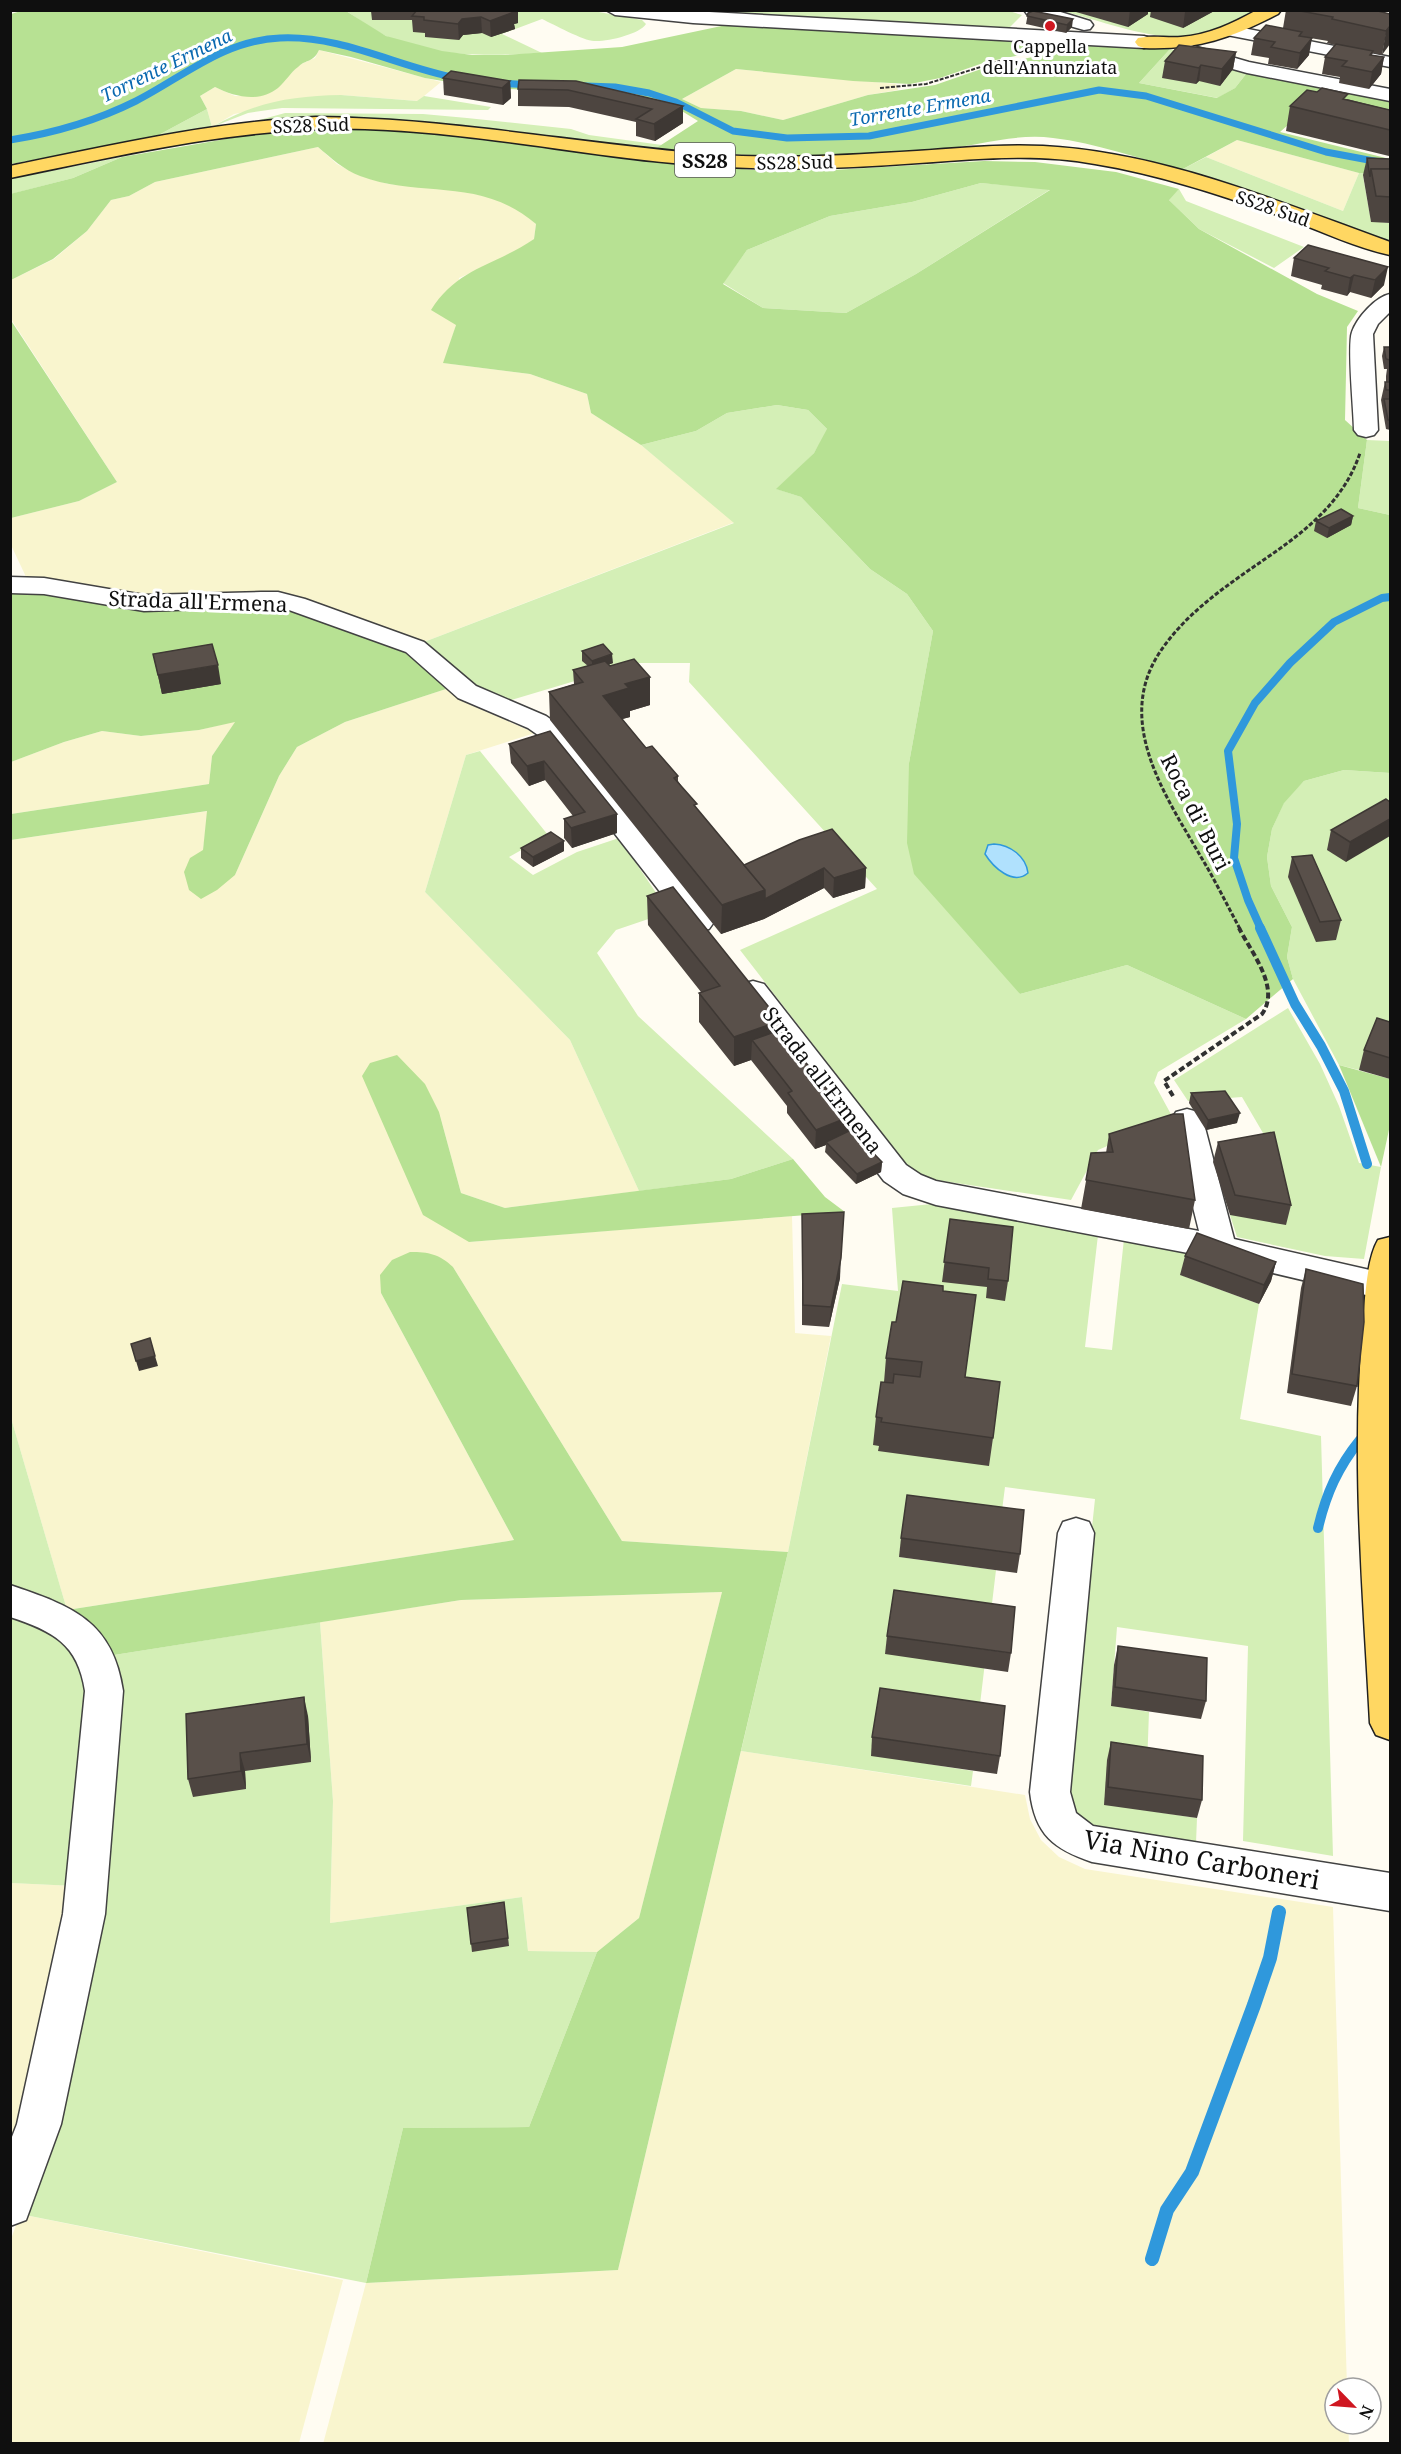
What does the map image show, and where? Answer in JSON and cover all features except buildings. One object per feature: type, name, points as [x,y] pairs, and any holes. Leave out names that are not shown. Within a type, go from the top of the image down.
[{"type":"main road","points":[[1144,42],[1194,43],[1233,31],[1272,10]]},
{"type":"main road","name":"SS28 Sud","points":[[10,172],[227,132],[316,123],[413,127],[660,156],[757,163],[820,162],[988,152],[1048,153],[1118,162],[1172,175],[1390,249]]},
{"type":"main road","points":[[1390,1249],[1374,1432],[1390,1723]]},
{"type":"street","points":[[615,10],[1144,42]]},
{"type":"street","points":[[1033,10],[1144,42]]},
{"type":"street","points":[[1233,31],[1390,62]]},
{"type":"street","points":[[1164,43],[1247,67],[1390,95]]},
{"type":"street","points":[[1366,430],[1362,334],[1369,321],[1390,300]]},
{"type":"street","name":"Strada all'Ermena","points":[[10,585],[30,585],[110,599],[160,604],[278,600],[296,604],[415,647],[467,692],[537,722],[547,729],[713,940]]},
{"type":"street","name":"Strada all'Ermena","points":[[735,968],[903,1182],[936,1193],[1220,1248],[1387,1286]]},
{"type":"street","points":[[1187,1120],[1220,1248]]},
{"type":"street","name":"Via Nino Carboneri","points":[[1076,1533],[1050,1792],[1056,1819],[1060,1826],[1072,1836],[1092,1844],[1390,1892]]},
{"type":"street","points":[[10,1601],[58,1620],[86,1640],[101,1666],[104,1707],[84,1914],[39,2124],[10,2204]]},
{"type":"path","points":[[880,88],[926,84],[1006,60]]},
{"type":"path","name":"Roca di' Buri","points":[[1187,1120],[1164,1081],[1262,1014],[1269,1006],[1269,993],[1260,967],[1155,772],[1142,722],[1145,693],[1156,657],[1179,627],[1207,600],[1291,541],[1339,495],[1358,462],[1366,430]]},
{"type":"shaded area","points":[[319,50],[441,82],[418,101],[341,95],[234,114],[212,127],[207,109],[200,96],[215,87],[235,96],[258,96],[275,90],[299,65],[315,58]]},
{"type":"shaded area","points":[[736,69],[896,84],[898,90],[868,95],[783,120],[741,111],[701,108],[682,99]]},
{"type":"shaded area","points":[[1237,140],[1359,173],[1343,211],[1206,157]]},
{"type":"shaded area","points":[[318,147],[337,164],[358,175],[388,184],[458,190],[492,198],[519,209],[536,224],[534,239],[512,255],[459,278],[456,325],[444,363],[530,374],[587,394],[591,413],[641,445],[735,522],[424,642],[27,579],[11,545],[11,518],[79,501],[117,482],[11,319],[11,280],[54,259],[87,231],[111,200],[129,196],[155,182]]},
{"type":"shaded area","points":[[446,689],[464,702],[535,733],[466,755],[425,892],[570,1040],[639,1191],[505,1208],[461,1193],[439,1112],[469,1242],[792,1216],[795,1333],[831,1336],[788,1552],[622,1541],[453,1267],[381,1293],[514,1540],[67,1610],[11,1418],[11,840],[208,811],[203,850],[235,875],[279,776],[297,747],[345,722]]},
{"type":"shaded area","points":[[236,721],[212,756],[209,784],[11,814],[11,762],[64,742],[102,731],[141,736],[199,730]]},
{"type":"shaded area","points":[[722,1592],[639,1918],[597,1952],[528,1951],[522,1897],[330,1923],[333,1801],[320,1622],[461,1600]]},
{"type":"shaded area","points":[[741,1751],[1025,1795],[1030,1819],[1041,1840],[1059,1857],[1085,1869],[1333,1907],[1347,2376],[1323,2376],[1323,2436],[1349,2436],[1349,2443],[323,2444],[366,2283],[618,2270]]},
{"type":"shaded area","points":[[11,1883],[75,1886],[11,2168]]},
{"type":"shaded area","points":[[20,2214],[343,2280],[299,2443],[11,2444],[10,2242]]},
{"type":"green space","points":[[588,10],[642,20],[646,24],[643,28],[623,37],[594,41],[542,19],[502,34],[542,53],[483,55],[442,52],[404,43],[386,36],[346,11]]},
{"type":"green space","points":[[688,10],[1006,10],[1022,15],[1009,28],[677,12]]},
{"type":"green space","points":[[21,11],[346,11],[386,36],[442,51],[472,55],[622,47],[731,24],[1078,43],[986,62],[940,78],[910,84],[853,81],[736,69],[682,99],[701,108],[741,111],[783,120],[868,95],[935,85],[990,66],[1094,44],[1170,49],[1139,83],[1217,98],[1235,88],[1250,69],[1390,97],[1390,126],[1308,107],[1280,132],[1390,159],[1390,175],[1359,173],[1237,140],[1181,170],[1085,144],[1039,137],[1010,138],[941,149],[834,155],[727,154],[655,149],[698,121],[672,105],[635,94],[484,88],[425,78],[319,50],[312,59],[295,69],[278,88],[263,96],[239,96],[215,87],[200,96],[207,109],[153,138],[11,164],[11,14]]},
{"type":"green space","points":[[1063,11],[1259,11],[1211,32],[1178,37],[1128,30]]},
{"type":"green space","points":[[1170,49],[1250,69],[1235,88],[1218,98],[1139,83]]},
{"type":"green space","points":[[341,95],[417,101],[424,96],[491,107],[488,110],[282,108],[248,113],[212,127],[259,106],[290,99],[323,96]]},
{"type":"green space","points":[[207,109],[212,127],[153,138]]},
{"type":"green space","points":[[285,113],[423,114],[571,129],[589,135],[662,145],[655,149],[465,127],[302,118],[249,123]]},
{"type":"green space","points":[[344,128],[420,132],[658,162],[754,170],[833,170],[984,161],[1035,162],[1116,172],[1179,189],[1169,200],[1199,229],[1317,294],[1358,311],[1347,327],[1345,420],[1367,440],[1358,508],[1390,515],[1390,773],[1344,770],[1304,781],[1284,803],[1272,829],[1267,857],[1271,886],[1292,927],[1287,957],[1293,979],[1246,1019],[1127,965],[1020,994],[914,874],[907,843],[909,763],[933,631],[907,594],[870,569],[801,497],[776,489],[814,453],[827,429],[808,410],[777,405],[727,413],[696,431],[641,445],[591,413],[587,394],[530,374],[443,363],[456,325],[431,310],[453,285],[465,276],[534,239],[536,224],[515,209],[494,199],[472,194],[383,183],[360,176],[343,167],[318,147],[155,182],[129,196],[111,200],[87,231],[53,259],[11,280],[10,194],[73,178],[122,157],[255,134]],"holes":[[[981,183],[1050,190],[916,274],[846,313],[763,308],[723,284],[747,250],[830,216],[912,202]]]},
{"type":"green space","points":[[122,157],[73,178],[11,194],[10,179]]},
{"type":"green space","points":[[1206,157],[1343,211],[1359,173],[1390,175],[1363,176],[1371,221],[1390,223],[1390,242],[1181,170]]},
{"type":"green space","points":[[981,183],[1051,189],[916,274],[846,313],[763,308],[723,283],[747,250],[830,216],[912,202]]},
{"type":"green space","points":[[1179,189],[1186,201],[1304,247],[1274,268],[1199,229],[1168,199]]},
{"type":"green space","points":[[10,319],[117,482],[79,501],[11,518]]},
{"type":"green space","points":[[777,405],[808,410],[828,430],[814,453],[777,489],[801,497],[870,569],[907,594],[933,631],[909,763],[1020,994],[1127,965],[1246,1019],[1158,1072],[1154,1083],[1173,1118],[1098,1150],[1071,1200],[929,1179],[908,1167],[740,950],[877,889],[689,682],[690,663],[635,663],[505,702],[487,694],[464,679],[424,642],[734,523],[641,445],[696,431],[727,413]]},
{"type":"green space","points":[[1367,440],[1390,441],[1390,515],[1358,508]]},
{"type":"green space","points":[[11,590],[30,590],[124,607],[261,606],[289,609],[401,649],[414,656],[446,689],[345,722],[297,747],[279,776],[235,875],[217,890],[201,899],[189,890],[184,872],[190,858],[203,850],[207,811],[11,840],[11,814],[209,784],[212,756],[235,722],[199,730],[141,736],[102,731],[64,742],[11,762]]},
{"type":"green space","points":[[480,751],[548,835],[509,857],[533,875],[577,852],[619,838],[669,912],[616,930],[597,953],[638,1016],[793,1159],[731,1179],[639,1191],[570,1040],[425,892],[466,755]]},
{"type":"green space","points":[[1344,770],[1390,773],[1390,1041],[1359,1070],[1339,1065],[1293,979],[1287,957],[1292,927],[1271,886],[1267,857],[1272,829],[1284,802],[1304,781]]},
{"type":"green space","points":[[1288,1008],[1320,1064],[1339,1106],[1359,1163],[1381,1167],[1364,1259],[1325,1256],[1237,1237],[1230,1215],[1269,1152],[1263,1133],[1242,1097],[1188,1101],[1174,1080]]},
{"type":"green space","points":[[397,1055],[425,1084],[439,1112],[461,1193],[505,1208],[731,1179],[793,1159],[825,1197],[845,1212],[469,1242],[423,1215],[362,1076],[370,1063]]},
{"type":"green space","points":[[1339,1065],[1390,1079],[1390,1125],[1381,1167]]},
{"type":"green space","points":[[932,1204],[1098,1235],[1085,1347],[1112,1350],[1124,1239],[1193,1253],[1181,1275],[1259,1304],[1240,1419],[1321,1436],[1333,1856],[1243,1841],[1248,1646],[1117,1627],[1111,1705],[1149,1712],[1147,1766],[1104,1804],[1197,1818],[1196,1843],[1099,1829],[1086,1825],[1068,1807],[1082,1622],[1095,1499],[1005,1487],[1000,1526],[899,1557],[996,1570],[978,1721],[871,1755],[973,1771],[971,1786],[741,1751],[788,1552],[842,1284],[898,1291],[892,1208]]},
{"type":"green space","points":[[410,1252],[433,1255],[453,1267],[622,1541],[788,1552],[618,2270],[366,2283],[403,2128],[529,2127],[597,1952],[639,1918],[722,1592],[461,1600],[114,1655],[100,1633],[67,1610],[514,1540],[381,1293],[380,1275],[392,1260]]},
{"type":"green space","points":[[11,1418],[67,1610],[11,1592]]},
{"type":"green space","points":[[11,1613],[53,1630],[89,1667],[75,1886],[11,1883]]},
{"type":"green space","points":[[320,1622],[333,1801],[330,1923],[522,1897],[528,1951],[597,1952],[529,2127],[403,2128],[366,2283],[20,2214],[115,1667],[114,1655]]},
{"type":"water","points":[[994,844],[1016,852],[1024,861],[1028,873],[1016,877],[998,869],[985,854],[988,845]]},
{"type":"waterway","name":"Torrente Ermena","points":[[10,140],[59,130],[106,115],[136,101],[222,52],[260,40],[303,38],[326,41],[457,78]]},
{"type":"waterway","name":"Torrente Ermena","points":[[497,83],[532,85]]},
{"type":"waterway","name":"Torrente Ermena","points":[[586,86],[615,87],[649,93],[676,102],[733,131],[787,138],[869,136],[1099,90],[1146,96],[1326,152],[1390,164]]},
{"type":"waterway","points":[[1261,929],[1248,900],[1234,858],[1237,824],[1228,751],[1255,703],[1290,663],[1334,622],[1382,598],[1390,597]]},
{"type":"waterway","points":[[1260,928],[1295,1004],[1321,1046],[1344,1091],[1367,1164]]},
{"type":"waterway","points":[[1318,1528],[1334,1481],[1345,1460],[1360,1440]]},
{"type":"waterway","points":[[1152,2259],[1167,2210],[1192,2172],[1254,2005],[1270,1958],[1279,1912]]},
{"type":"place","name":"Cappella dell'Annunziata","points":[[1050,26]]}]
